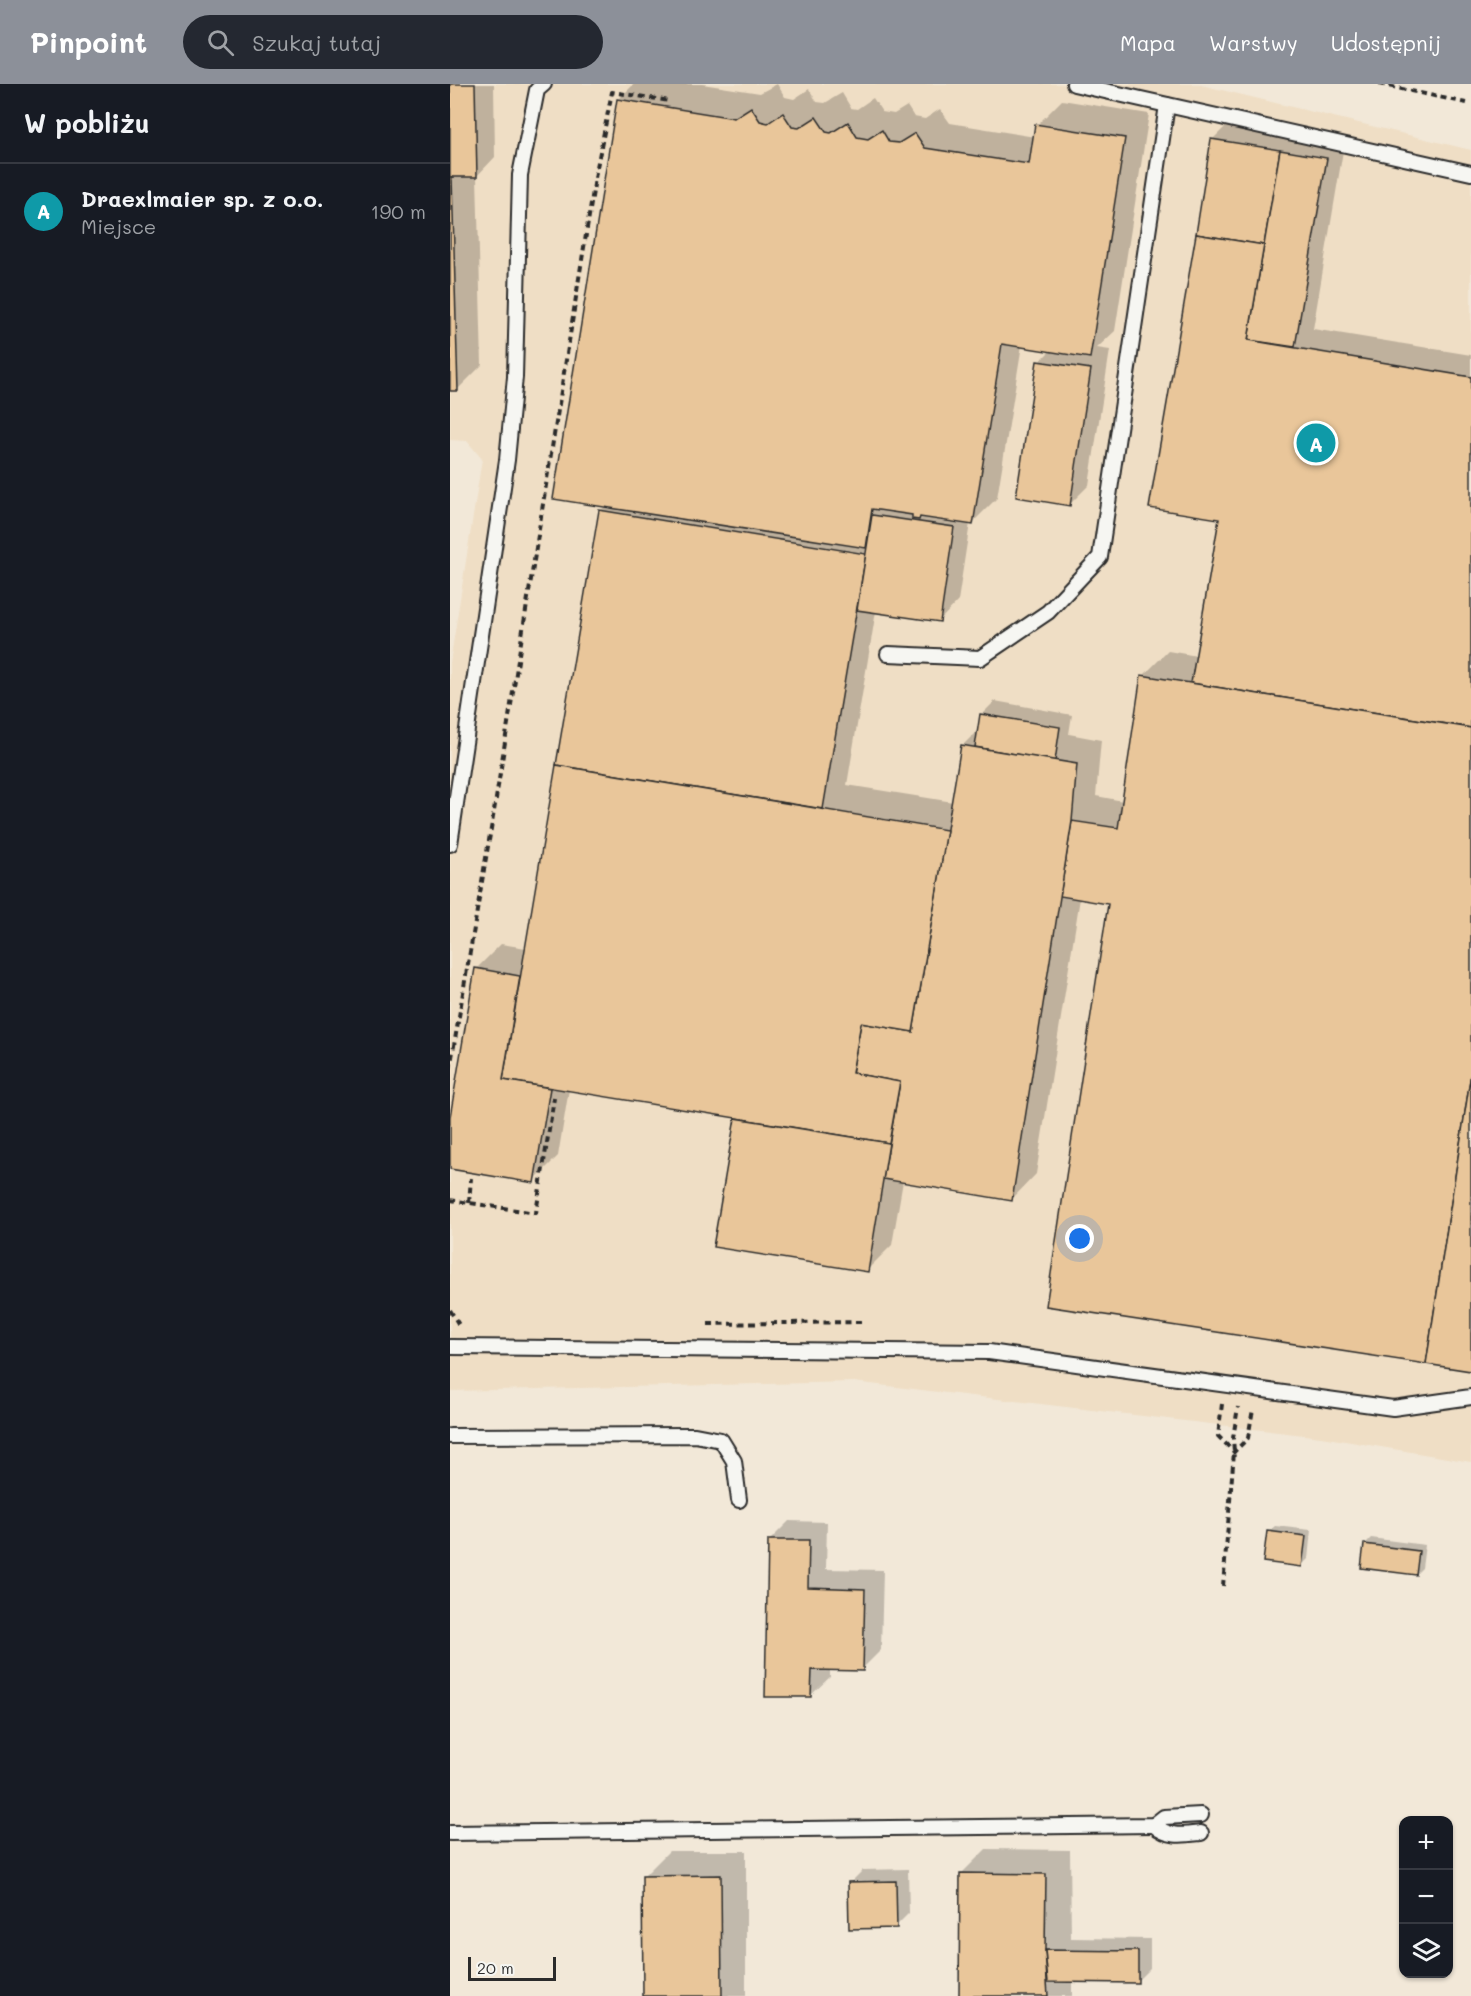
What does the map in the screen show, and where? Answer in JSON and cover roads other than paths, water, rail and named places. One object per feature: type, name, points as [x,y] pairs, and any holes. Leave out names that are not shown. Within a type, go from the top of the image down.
[{"type":"lane","points":[[450,844],[507,460],[515,377],[520,175],[537,90],[544,84]]},
{"type":"lane","points":[[1074,84],[1471,173]]},
{"type":"lane","points":[[888,654],[980,658],[1048,612],[1100,557],[1167,105]]},
{"type":"lane","points":[[450,1347],[989,1352],[1393,1408],[1471,1397]]},
{"type":"lane","points":[[450,1436],[695,1435],[720,1440],[734,1461],[739,1500]]},
{"type":"lane","points":[[450,1833],[1154,1825],[1164,1817],[1201,1815]]},
{"type":"lane","points":[[1154,1825],[1162,1832],[1173,1835],[1201,1833]]},
{"type":"place","name":"Draexlmaier sp. z o.o.","points":[[1316,443]]}]
